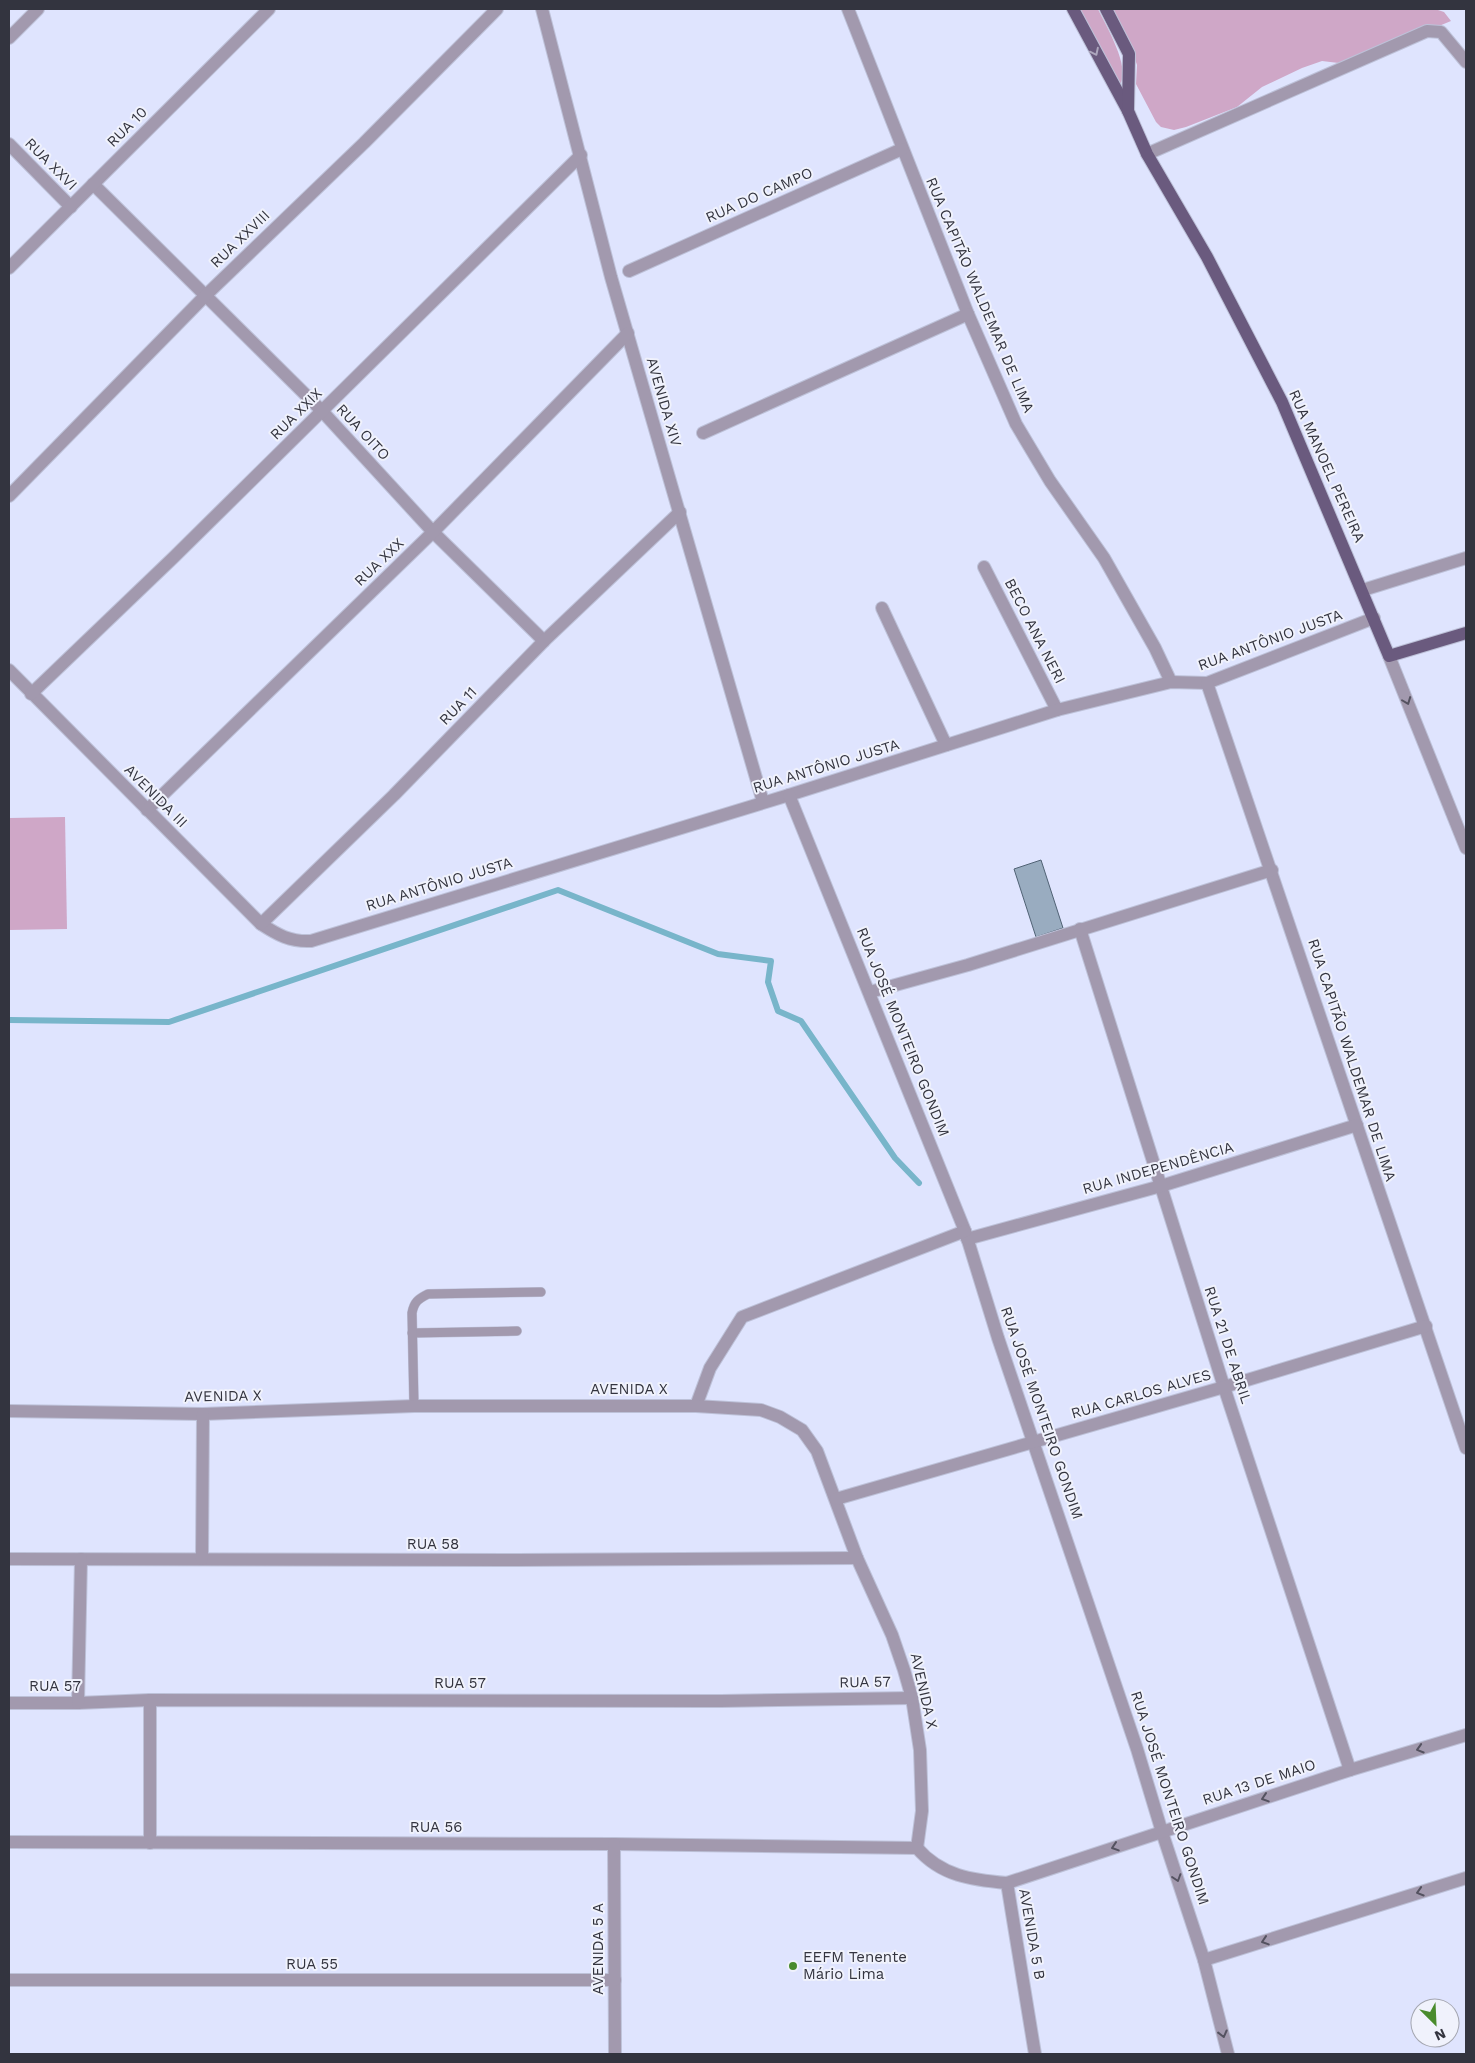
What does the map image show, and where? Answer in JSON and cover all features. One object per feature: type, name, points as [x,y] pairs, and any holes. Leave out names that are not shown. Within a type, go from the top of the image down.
[{"type":"main road","name":"RUA MANOEL PEREIRA","points":[[1073,9],[1128,111],[1147,154],[1207,257],[1282,402],[1390,656]]},
{"type":"main road","name":"RUA MANOEL PEREIRA","points":[[1106,9],[1129,54],[1128,111]]},
{"type":"main road","points":[[1390,656],[1466,633]]},
{"type":"street","points":[[9,38],[38,9]]},
{"type":"street","name":"RUA 10","points":[[9,268],[269,9]]},
{"type":"street","name":"RUA XXVIII","points":[[9,496],[205,296],[364,143],[497,9]]},
{"type":"street","name":"AVENIDA XIV","points":[[542,9],[628,333],[763,802]]},
{"type":"street","name":"RUA CAPITÃO WALDEMAR DE LIMA","points":[[848,9],[968,314],[1016,424],[1050,481],[1104,558],[1155,648],[1171,682]]},
{"type":"street","points":[[1147,154],[1427,31],[1441,32],[1452,42],[1466,62]]},
{"type":"street","name":"RUA XXVI","points":[[9,144],[71,207]]},
{"type":"street","name":"RUA DO CAMPO","points":[[629,271],[902,149]]},
{"type":"street","name":"RUA XXIX","points":[[31,694],[322,411],[581,155]]},
{"type":"street","name":"RUA OITO","points":[[93,184],[322,411],[434,532],[544,642]]},
{"type":"street","points":[[703,433],[968,314]]},
{"type":"street","name":"RUA XXX","points":[[147,810],[434,532],[628,333]]},
{"type":"street","name":"RUA 11","points":[[261,924],[394,795],[544,642],[680,512]]},
{"type":"street","points":[[1363,590],[1466,558]]},
{"type":"street","name":"BECO ANA NERI","points":[[984,567],[1057,710]]},
{"type":"street","points":[[882,608],[946,745]]},
{"type":"street","name":"RUA ANTÔNIO JUSTA","points":[[286,939],[297,942],[311,941],[763,802],[789,796],[1057,710],[1171,682],[1207,683],[1374,618]]},
{"type":"street","name":"RUA MANOEL PEREIRA","points":[[1390,656],[1466,848]]},
{"type":"street","name":"AVENIDA III","points":[[9,670],[261,924],[286,939]]},
{"type":"street","name":"RUA CAPITÃO WALDEMAR DE LIMA","points":[[1207,683],[1272,870],[1466,1448]]},
{"type":"street","name":"RUA JOSÉ MONTEIRO GONDIM","points":[[789,796],[870,992],[966,1235],[1109,1660],[1204,1960],[1228,2054]]},
{"type":"street","points":[[870,992],[968,965],[1272,870]]},
{"type":"street","name":"RUA 21 DE ABRIL","points":[[1080,929],[1224,1387],[1350,1770]]},
{"type":"street","name":"RUA INDEPENDÊNCIA","points":[[696,1406],[710,1368],[742,1317],[966,1235],[1161,1186],[1357,1125]]},
{"type":"street","name":"RUA CARLOS ALVES","points":[[836,1499],[1224,1387],[1426,1326]]},
{"type":"street","name":"AVENIDA X","points":[[9,1411],[203,1414],[414,1406],[696,1406],[761,1410],[780,1417],[802,1430],[817,1451],[856,1558],[892,1635],[912,1698],[920,1750],[922,1811],[917,1848]]},
{"type":"street","points":[[202,1559],[203,1414]]},
{"type":"street","name":"RUA 58","points":[[9,1559],[856,1558]]},
{"type":"street","points":[[78,1703],[81,1559]]},
{"type":"street","name":"RUA 57","points":[[9,1703],[150,1700],[722,1701],[912,1698]]},
{"type":"street","points":[[150,1700],[150,1842]]},
{"type":"street","name":"RUA 13 DE MAIO","points":[[1007,1883],[1350,1770],[1466,1735]]},
{"type":"street","name":"RUA 56","points":[[9,1842],[614,1844],[917,1848]]},
{"type":"street","name":"AVENIDA 5 A","points":[[614,1844],[615,2054]]},
{"type":"street","name":"AVENIDA 5 B","points":[[917,1848],[926,1858],[949,1873],[974,1880],[1007,1883],[1035,2054]]},
{"type":"street","points":[[1204,1960],[1466,1878]]},
{"type":"street","name":"RUA 55","points":[[9,1980],[615,1980]]},
{"type":"lane","points":[[414,1406],[412,1333],[414,1305],[419,1298],[428,1294],[541,1292]]},
{"type":"lane","points":[[412,1333],[517,1331]]},
{"type":"shaded area","points":[[1079,9],[1098,9],[1120,58],[1123,77],[1120,85]]},
{"type":"shaded area","points":[[1110,9],[1435,9],[1444,12],[1451,21],[1347,64],[1322,61],[1302,68],[1262,87],[1237,107],[1174,130],[1161,127],[1156,122],[1136,84],[1137,65],[1135,59]]},
{"type":"shaded area","points":[[65,817],[67,929],[9,930],[9,818]]},
{"type":"building","points":[[1041,860],[1063,928],[1036,937],[1014,869]]},
{"type":"waterway","points":[[9,1020],[169,1022],[558,890],[718,954],[771,961],[768,982],[778,1011],[801,1021],[895,1158],[919,1183]]},
{"type":"place","name":"EEFM Tenente Mário Lima","points":[[793,1966]]}]
